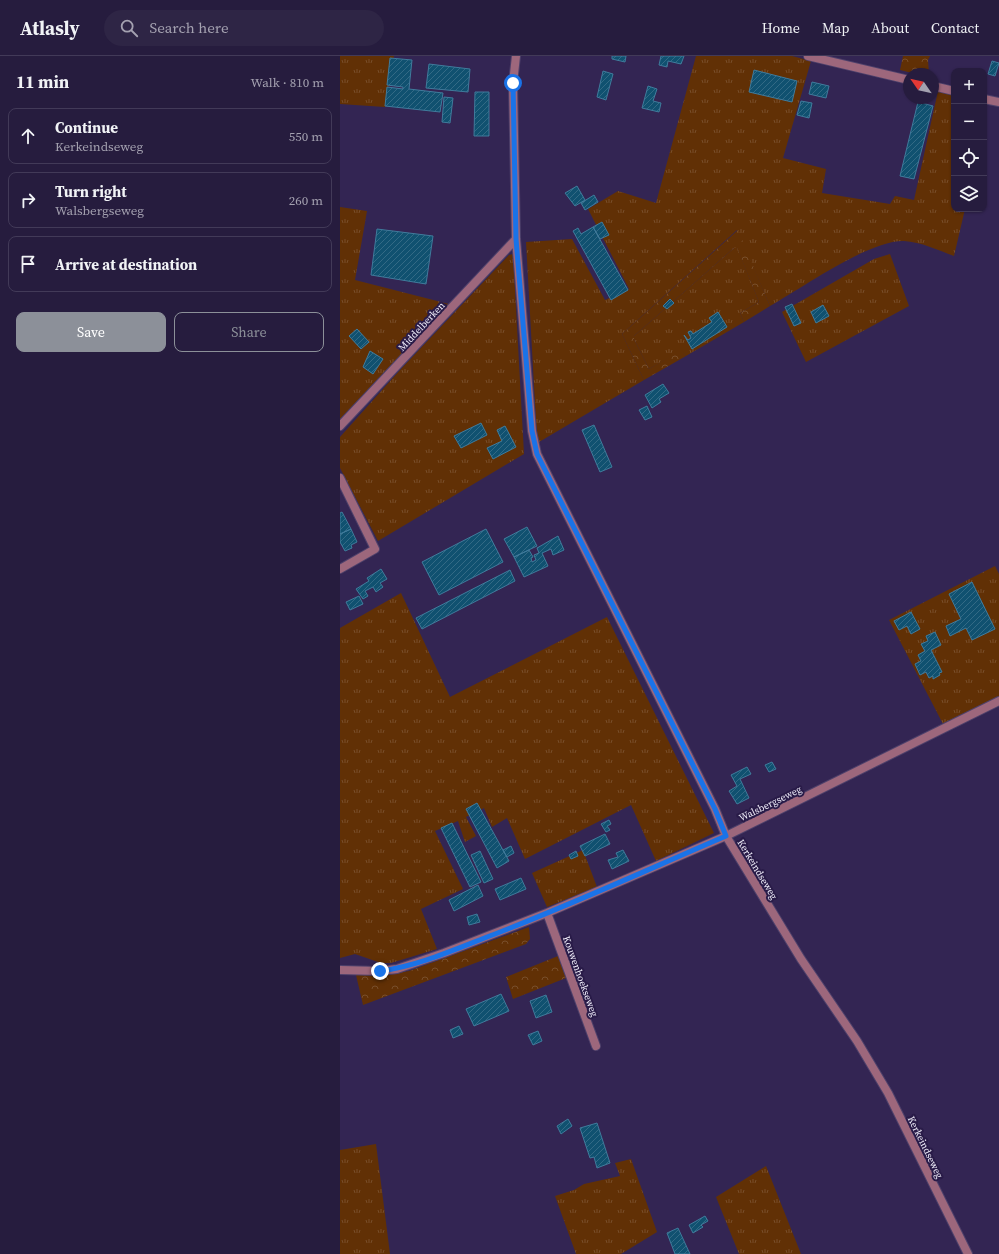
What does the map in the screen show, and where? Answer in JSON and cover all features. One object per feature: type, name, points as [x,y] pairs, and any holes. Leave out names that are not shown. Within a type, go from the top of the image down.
[{"type":"street","name":"Kerkeindseweg","points":[[516,56],[513,83],[516,239],[532,431],[537,454],[712,802],[726,836],[801,959],[857,1041],[888,1093],[968,1254]]},
{"type":"street","points":[[808,56],[903,79]]},
{"type":"street","points":[[939,87],[951,90]]},
{"type":"street","points":[[987,100],[999,102]]},
{"type":"street","name":"Middelberken","points":[[340,426],[516,239]]},
{"type":"street","points":[[340,478],[375,549],[340,569]]},
{"type":"street","name":"Walsbergseweg","points":[[340,970],[380,971],[397,969],[444,954],[547,914],[726,836],[999,701]]},
{"type":"street","name":"Kouwenhoekseweg","points":[[547,914],[596,1046]]},
{"type":"green space","points":[[340,56],[394,56],[385,107],[340,104]]},
{"type":"green space","points":[[696,56],[792,56],[811,61],[783,158],[826,169],[822,193],[890,204],[895,196],[914,200],[935,104],[939,104],[939,91],[951,94],[951,212],[964,212],[954,256],[917,243],[904,241],[890,243],[873,248],[855,256],[770,306],[737,230],[622,334],[644,380],[539,442],[537,439],[526,242],[572,239],[605,300],[629,289],[588,209],[618,191],[656,203]]},
{"type":"green space","points":[[903,56],[930,56],[928,60],[929,68],[903,68],[903,71],[900,70]]},
{"type":"green space","points":[[340,207],[367,211],[355,280],[449,304],[340,419]]},
{"type":"green space","points":[[738,230],[770,306],[744,322],[740,313],[759,302],[737,248],[734,248],[634,336],[634,339],[649,369],[681,350],[686,356],[644,380],[622,334]]},
{"type":"green space","points":[[737,247],[759,302],[740,313],[744,322],[686,356],[681,351],[649,369],[634,339],[634,336],[734,248]]},
{"type":"green space","points":[[513,254],[524,454],[378,541],[340,468],[340,437],[400,370],[509,255]]},
{"type":"green space","points":[[890,254],[909,306],[806,362],[782,312],[874,259]]},
{"type":"green space","points":[[995,566],[999,574],[999,699],[971,714],[943,724],[889,620]]},
{"type":"green space","points":[[401,593],[450,697],[607,617],[714,833],[656,861],[631,805],[525,859],[507,818],[492,827],[484,808],[466,817],[476,836],[465,842],[458,821],[435,831],[463,889],[421,909],[437,949],[391,963],[381,963],[355,954],[340,958],[340,628]]},
{"type":"green space","points":[[583,850],[597,887],[547,907],[532,873]]},
{"type":"green space","points":[[529,927],[530,939],[526,944],[363,1005],[356,975],[392,974],[409,971]]},
{"type":"green space","points":[[558,956],[566,978],[513,999],[506,977]]},
{"type":"green space","points":[[376,1144],[390,1254],[340,1254],[340,1150]]},
{"type":"green space","points":[[631,1159],[657,1232],[621,1254],[576,1254],[555,1196],[574,1190],[584,1184],[620,1176],[615,1163]]},
{"type":"green space","points":[[766,1166],[801,1254],[739,1254],[716,1197]]},
{"type":"building","points":[[612,56],[626,56],[625,62],[612,59]]},
{"type":"building","points":[[661,56],[684,56],[681,64],[668,61],[667,67],[659,65]]},
{"type":"building","points":[[390,58],[412,60],[409,89],[443,93],[440,112],[385,106],[387,87],[403,89],[403,87],[387,85]]},
{"type":"building","points":[[992,61],[999,63],[995,76],[988,74]]},
{"type":"building","points":[[429,64],[470,69],[468,92],[426,88]]},
{"type":"building","points":[[754,70],[797,81],[792,102],[749,92]]},
{"type":"building","points":[[603,71],[613,74],[606,100],[597,97]]},
{"type":"building","points":[[812,82],[829,86],[826,98],[809,94]]},
{"type":"building","points":[[648,86],[657,89],[653,101],[661,103],[659,112],[642,108]]},
{"type":"building","points":[[475,92],[489,92],[489,136],[474,136]]},
{"type":"building","points":[[444,97],[453,98],[450,123],[442,122]]},
{"type":"building","points":[[801,101],[812,103],[809,118],[797,115]]},
{"type":"building","points":[[918,104],[933,106],[914,179],[900,176]]},
{"type":"building","points":[[577,186],[585,200],[575,206],[565,193]]},
{"type":"building","points":[[594,195],[598,202],[585,210],[581,203]]},
{"type":"building","points":[[602,222],[609,235],[600,239],[593,227]]},
{"type":"building","points":[[593,227],[628,290],[611,300],[573,231],[578,228],[581,234]]},
{"type":"building","points":[[377,229],[433,236],[426,284],[371,275]]},
{"type":"building","points":[[670,299],[674,303],[667,309],[663,306]]},
{"type":"building","points":[[792,304],[801,323],[794,326],[785,307]]},
{"type":"building","points":[[823,305],[829,316],[816,323],[811,312]]},
{"type":"building","points":[[718,312],[727,327],[692,349],[684,335],[688,340],[691,338],[688,332],[691,331],[693,334],[712,322],[709,318]]},
{"type":"building","points":[[357,329],[369,342],[361,349],[349,336]]},
{"type":"building","points":[[370,351],[383,359],[373,374],[363,367]]},
{"type":"building","points":[[663,384],[669,393],[659,399],[661,402],[652,408],[645,395]]},
{"type":"building","points":[[647,406],[652,417],[645,420],[639,410]]},
{"type":"building","points":[[481,423],[487,435],[461,448],[454,436]]},
{"type":"building","points":[[594,425],[612,467],[600,472],[582,430]]},
{"type":"building","points":[[505,426],[516,447],[493,459],[487,448],[502,441],[497,430]]},
{"type":"building","points":[[342,512],[351,529],[340,534],[340,513]]},
{"type":"building","points":[[527,527],[537,546],[514,557],[504,539]]},
{"type":"building","points":[[351,529],[357,542],[351,545],[352,548],[345,551],[340,542],[340,534]]},
{"type":"building","points":[[486,529],[503,562],[439,595],[422,562]]},
{"type":"building","points":[[558,536],[564,550],[553,555],[551,549],[542,553],[548,566],[524,577],[514,557],[529,550],[533,557],[531,558],[532,562],[536,560],[534,555],[539,553],[537,548]]},
{"type":"building","points":[[381,569],[387,579],[380,583],[383,587],[376,592],[373,587],[365,591],[368,596],[363,599],[356,589],[369,581],[367,578]]},
{"type":"building","points":[[510,570],[515,581],[422,629],[416,618]]},
{"type":"building","points":[[972,582],[995,629],[972,640],[966,628],[950,636],[946,626],[961,619],[949,594]]},
{"type":"building","points":[[359,596],[363,604],[350,610],[346,602]]},
{"type":"building","points":[[911,612],[920,629],[911,634],[907,626],[899,630],[894,621]]},
{"type":"building","points":[[935,632],[941,645],[931,650],[942,672],[933,679],[933,676],[929,678],[926,672],[920,675],[915,664],[921,661],[918,655],[925,651],[921,644],[928,641],[926,636]]},
{"type":"building","points":[[772,762],[776,769],[769,772],[765,765]]},
{"type":"building","points":[[747,767],[751,774],[740,779],[749,798],[737,804],[729,791],[737,786],[731,775]]},
{"type":"building","points":[[477,803],[509,861],[497,868],[466,809]]},
{"type":"building","points":[[609,820],[611,824],[607,826],[610,830],[606,832],[601,824]]},
{"type":"building","points":[[452,823],[481,882],[470,887],[441,828]]},
{"type":"building","points":[[605,834],[610,844],[585,856],[580,846]]},
{"type":"building","points":[[511,846],[514,853],[507,857],[503,850]]},
{"type":"building","points":[[623,850],[629,861],[612,869],[608,860],[618,857],[616,853]]},
{"type":"building","points":[[480,851],[493,879],[484,883],[471,855]]},
{"type":"building","points":[[576,851],[578,856],[571,859],[569,855]]},
{"type":"building","points":[[521,878],[526,889],[500,900],[495,889]]},
{"type":"building","points":[[478,885],[483,896],[454,911],[449,900]]},
{"type":"building","points":[[477,914],[480,922],[469,925],[467,917]]},
{"type":"building","points":[[501,994],[509,1011],[474,1026],[466,1009]]},
{"type":"building","points":[[546,995],[552,1012],[536,1018],[530,1001]]},
{"type":"building","points":[[459,1026],[463,1034],[453,1038],[450,1030]]},
{"type":"building","points":[[538,1031],[542,1041],[533,1045],[528,1035]]},
{"type":"building","points":[[568,1119],[572,1126],[561,1134],[557,1126]]},
{"type":"building","points":[[597,1123],[610,1163],[597,1168],[594,1157],[590,1158],[580,1128]]},
{"type":"building","points":[[705,1216],[708,1221],[701,1225],[703,1227],[693,1233],[689,1225]]},
{"type":"building","points":[[678,1228],[690,1254],[675,1254],[667,1233]]},
{"type":"route","points":[[380,971],[397,969],[444,954],[547,914],[726,836],[715,809],[537,454],[532,431],[516,239],[513,83]]}]
